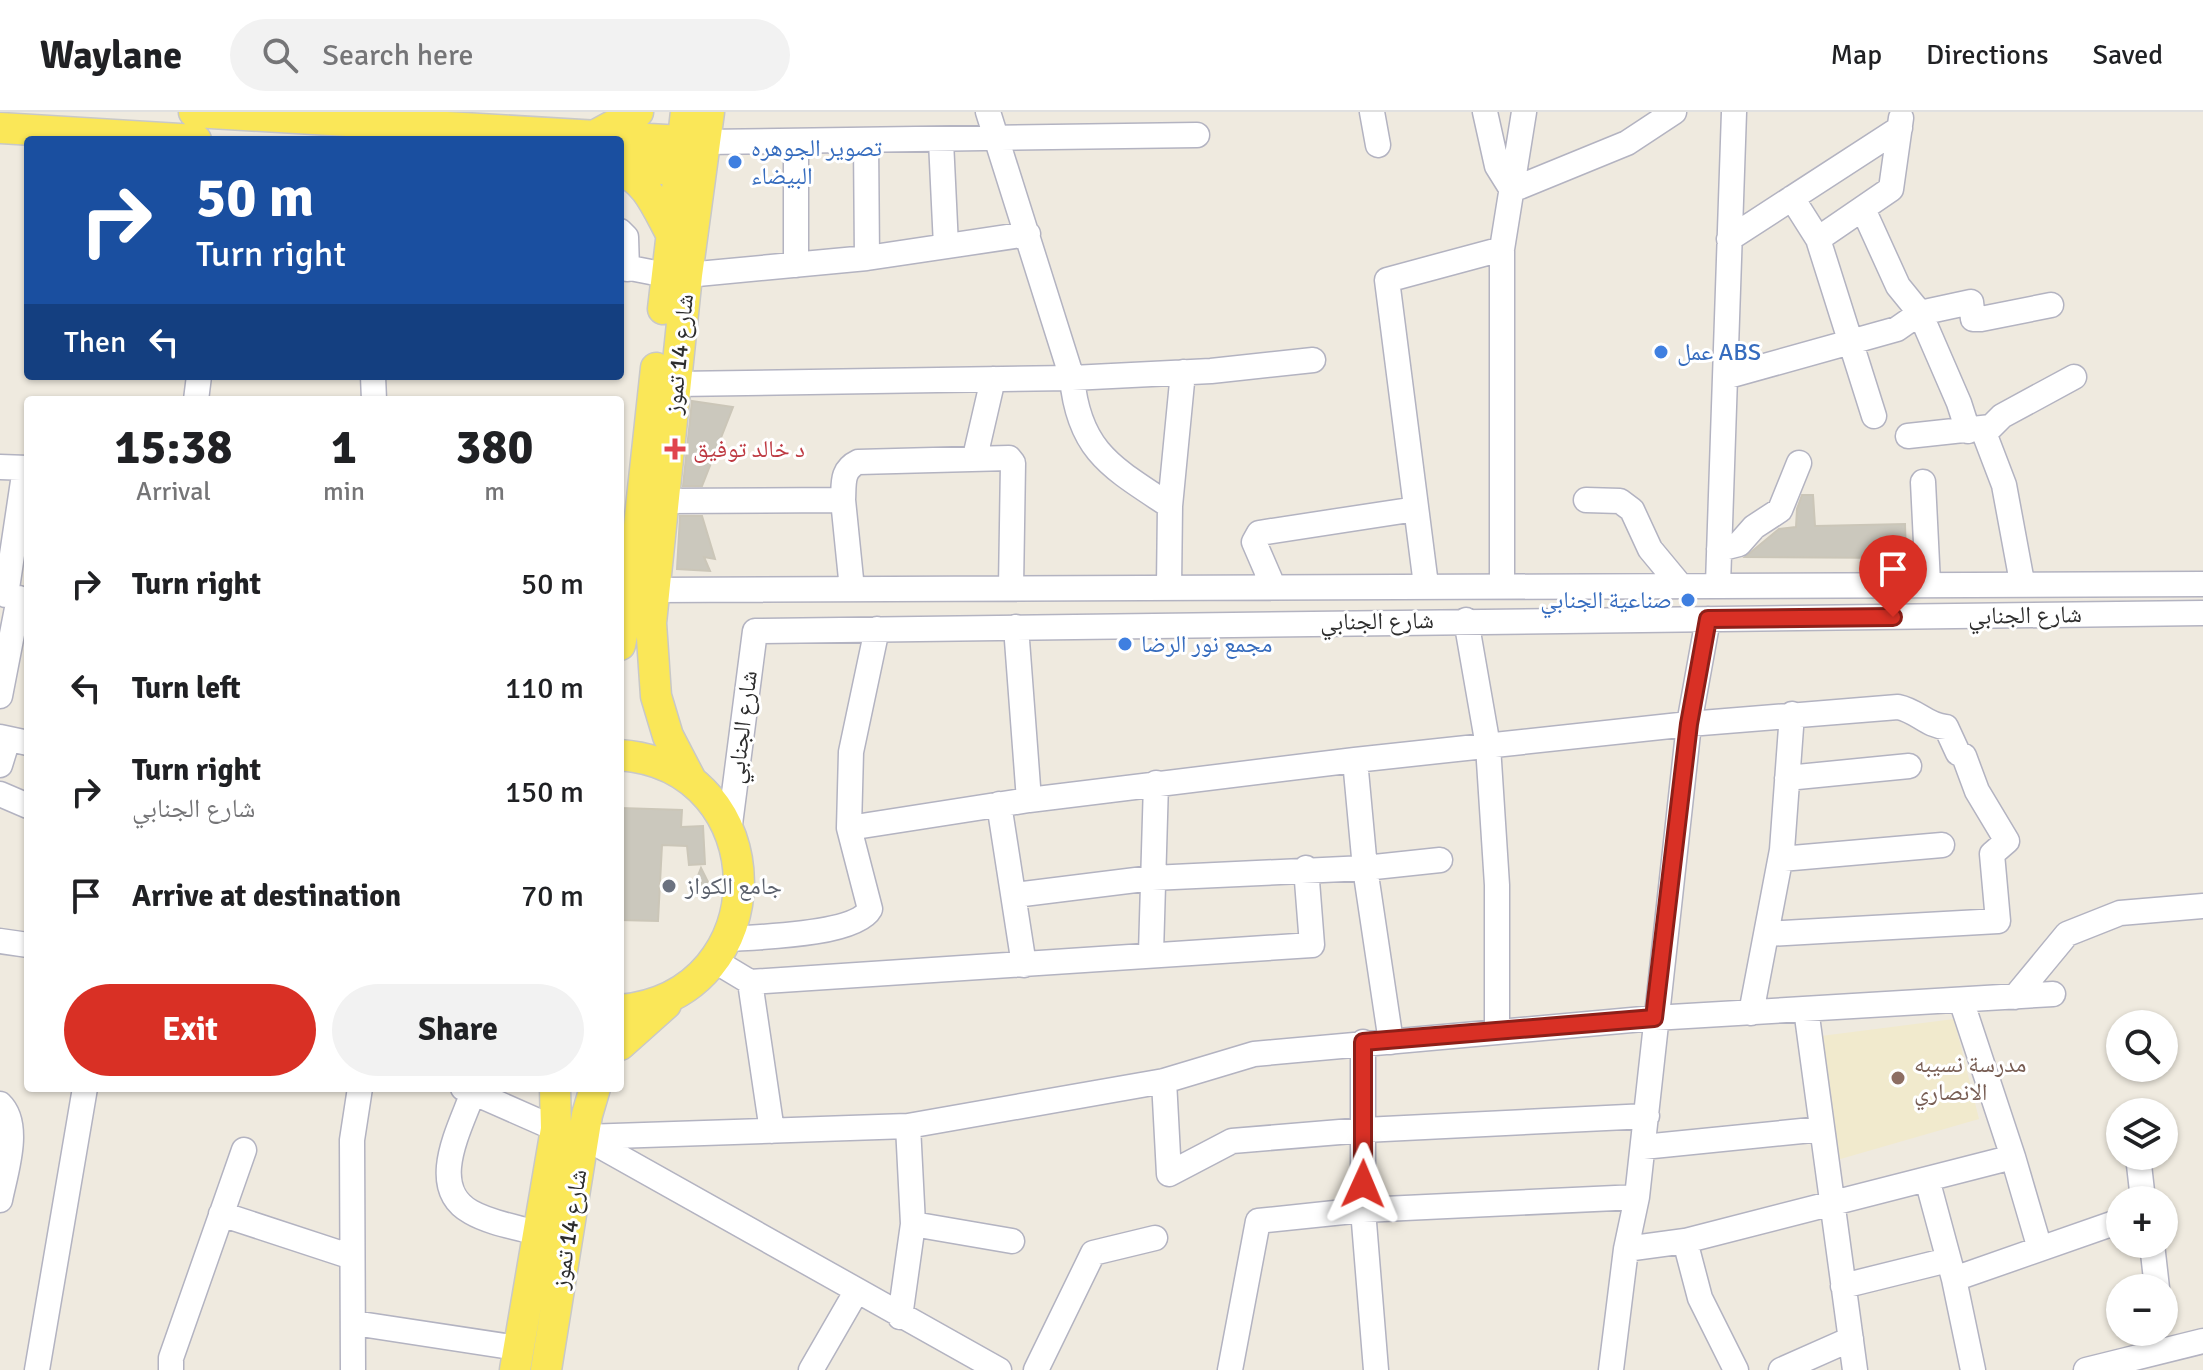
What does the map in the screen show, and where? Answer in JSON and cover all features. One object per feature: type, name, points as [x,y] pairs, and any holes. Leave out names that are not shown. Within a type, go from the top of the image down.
[{"type":"main road","points":[[194,112],[460,120],[593,136],[638,112]]},
{"type":"main road","name":"شارع 14 تموز","points":[[691,780],[668,736],[656,696],[651,662],[654,590],[676,384],[677,275],[669,230],[690,147],[709,112]]},
{"type":"main road","points":[[0,128],[131,136]]},
{"type":"main road","points":[[624,140],[690,147]]},
{"type":"main road","points":[[624,168],[690,147]]},
{"type":"main road","name":"شارع 14 تموز","points":[[624,623],[633,582],[677,275],[690,147]]},
{"type":"main road","points":[[624,171],[640,184],[669,230]]},
{"type":"main road","points":[[624,756],[665,765],[691,780],[721,813],[738,853],[741,897],[722,950],[624,1041]]},
{"type":"main road","points":[[624,1010],[642,1008],[678,993]]},
{"type":"main road","name":"شارع 14 تموز","points":[[546,1370],[570,1133],[556,1092]]},
{"type":"main road","name":"شارع 14 تموز","points":[[517,1359],[537,1233],[570,1133],[593,1092]]},
{"type":"street","points":[[988,112],[1072,378],[1075,410],[1092,444],[1115,468],[1170,506]]},
{"type":"street","points":[[1372,112],[1378,145]]},
{"type":"street","points":[[1485,112],[1497,166],[1512,190]]},
{"type":"street","points":[[1502,585],[1502,249],[1524,112]]},
{"type":"street","points":[[1512,190],[1627,143],[1674,112]]},
{"type":"street","points":[[1718,584],[1734,112]]},
{"type":"street","points":[[1729,239],[1901,120]]},
{"type":"street","points":[[1818,239],[1891,189],[1901,120]]},
{"type":"street","points":[[690,147],[796,142],[997,141],[1197,135]]},
{"type":"street","points":[[866,141],[867,258]]},
{"type":"street","points":[[941,141],[946,246]]},
{"type":"street","points":[[796,142],[796,265]]},
{"type":"street","points":[[1792,198],[1818,239],[1853,341],[1874,416]]},
{"type":"street","points":[[1863,209],[1898,286],[1920,313],[1959,403],[2004,485],[2022,582]]},
{"type":"street","points":[[624,265],[677,275],[867,258],[1028,234]]},
{"type":"street","points":[[1426,585],[1387,280],[1502,249]]},
{"type":"street","points":[[1725,377],[1897,329],[1920,313],[1971,302],[1973,319],[1981,319],[2051,305]]},
{"type":"street","points":[[676,384],[1072,378],[1313,360]]},
{"type":"street","points":[[1169,587],[1170,506],[1183,372]]},
{"type":"street","points":[[1908,436],[1976,430],[2074,377]]},
{"type":"street","points":[[975,457],[993,379]]},
{"type":"street","points":[[852,589],[843,500],[848,466],[858,462],[1000,456],[1009,458],[1013,463],[1011,588]]},
{"type":"street","points":[[1719,549],[1739,544],[1754,527],[1780,510],[1799,463]]},
{"type":"street","points":[[0,467],[24,468]]},
{"type":"street","points":[[1923,482],[1928,583]]},
{"type":"street","points":[[0,696],[24,496]]},
{"type":"street","points":[[663,501],[843,500]]},
{"type":"street","points":[[1586,500],[1620,501],[1632,510],[1650,549],[1679,584]]},
{"type":"street","points":[[1273,586],[1256,548],[1255,537],[1259,533],[1416,509]]},
{"type":"street","name":"شارع الجنابي","points":[[654,590],[2022,582],[2203,584]]},
{"type":"street","name":"شارع الجنابي","points":[[729,832],[755,631],[2203,613]]},
{"type":"street","points":[[1611,1370],[1647,1116],[1654,1018],[1689,724],[1708,619]]},
{"type":"street","points":[[1466,620],[1488,746],[1497,885],[1497,1031]]},
{"type":"street","points":[[1016,627],[1029,800]]},
{"type":"street","points":[[772,1131],[750,982],[722,950],[860,921],[867,916],[870,909],[849,828],[851,752],[877,629]]},
{"type":"street","points":[[849,828],[1156,783],[1792,714],[1898,707],[1917,711],[1929,725],[1946,727],[1958,753],[1964,756],[1977,791],[2007,841],[1992,854],[1998,921],[1767,934]]},
{"type":"street","points":[[1751,1013],[1781,859],[1792,714]]},
{"type":"street","points":[[0,765],[12,740]]},
{"type":"street","points":[[1355,760],[1365,868],[1391,1042]]},
{"type":"street","points":[[1787,778],[1909,766]]},
{"type":"street","points":[[1151,953],[1156,783]]},
{"type":"street","points":[[0,794],[24,804]]},
{"type":"street","points":[[999,804],[1024,965]]},
{"type":"street","points":[[1781,859],[1942,845]]},
{"type":"street","points":[[1015,895],[1152,878],[1306,868],[1365,868],[1440,860]]},
{"type":"street","points":[[750,982],[1024,965],[1151,953],[1312,945],[1306,868]]},
{"type":"street","points":[[2015,997],[2067,934],[2120,913],[2203,906]]},
{"type":"street","points":[[0,941],[24,944]]},
{"type":"street","points":[[570,1133],[908,1126],[1164,1081],[1254,1054],[1654,1018],[2053,994]]},
{"type":"street","points":[[1961,1000],[2040,1249]]},
{"type":"street","points":[[1806,1009],[1855,1370]]},
{"type":"street","points":[[1363,1042],[1363,1210],[1376,1370]]},
{"type":"street","points":[[1164,1081],[1169,1174],[1232,1141],[1364,1130],[1647,1116]]},
{"type":"street","points":[[37,1370],[84,1092]]},
{"type":"street","points":[[353,1370],[352,1140],[359,1092]]},
{"type":"street","points":[[467,1092],[447,1166],[452,1194],[470,1212],[537,1233]]},
{"type":"street","points":[[473,1092],[570,1133],[900,1317],[976,1364],[999,1370]]},
{"type":"street","points":[[0,1104],[7,1110],[10,1132],[0,1200]]},
{"type":"street","points":[[900,1317],[913,1224],[908,1126]]},
{"type":"street","points":[[1643,1147],[1822,1129]]},
{"type":"street","points":[[171,1370],[171,1358],[244,1150]]},
{"type":"street","points":[[1626,1249],[1685,1241],[1832,1206],[2013,1157]]},
{"type":"street","points":[[1927,1179],[1973,1370]]},
{"type":"street","points":[[1230,1370],[1258,1221],[1363,1210],[1637,1197]]},
{"type":"street","points":[[221,1214],[352,1257]]},
{"type":"street","points":[[913,1224],[1012,1241]]},
{"type":"street","points":[[1843,1286],[1951,1270],[2040,1249],[2106,1226]]},
{"type":"street","points":[[1036,1370],[1093,1253],[1155,1238]]},
{"type":"street","points":[[1685,1241],[1700,1298],[1736,1370]]},
{"type":"street","points":[[811,1370],[856,1292]]},
{"type":"street","points":[[354,1323],[517,1359]]},
{"type":"street","points":[[1781,1370],[1851,1339]]},
{"type":"street","points":[[2086,1370],[2203,1341]]},
{"type":"shaded area","name":"مدرسة نسيبه الانصاري","points":[[1954,1019],[1979,1119],[1837,1160],[1821,1036]]},
{"type":"building","points":[[692,401],[733,407],[702,486],[683,486]]},
{"type":"building","points":[[1802,495],[1813,495],[1815,526],[1905,524],[1906,558],[1745,557],[1779,529],[1796,527]]},
{"type":"building","points":[[680,516],[702,516],[715,559],[704,557],[710,571],[677,569]]},
{"type":"building","points":[[624,808],[682,810],[681,827],[703,826],[705,864],[689,865],[687,846],[662,845],[658,921],[624,920]]},
{"type":"building","points":[[701,868],[710,886],[701,894],[694,886]]},
{"type":"place","name":"تصوير الجوهره البيضاء","points":[[735,162]]},
{"type":"place","name":"عمل ABS","points":[[1661,352]]},
{"type":"place","name":"د خالد توفيق","points":[[675,449]]},
{"type":"place","name":"صناعية الجنابي","points":[[1688,600]]},
{"type":"place","name":"مجمع نور الرضا","points":[[1125,644]]},
{"type":"place","name":"جامع الكواز","points":[[669,886]]},
{"type":"place","name":"مدرسة نسيبه الانصاري","points":[[1898,1078]]},
{"type":"route","points":[[1363,1184],[1363,1042],[1654,1018],[1689,724],[1708,619],[1893,617]]}]
